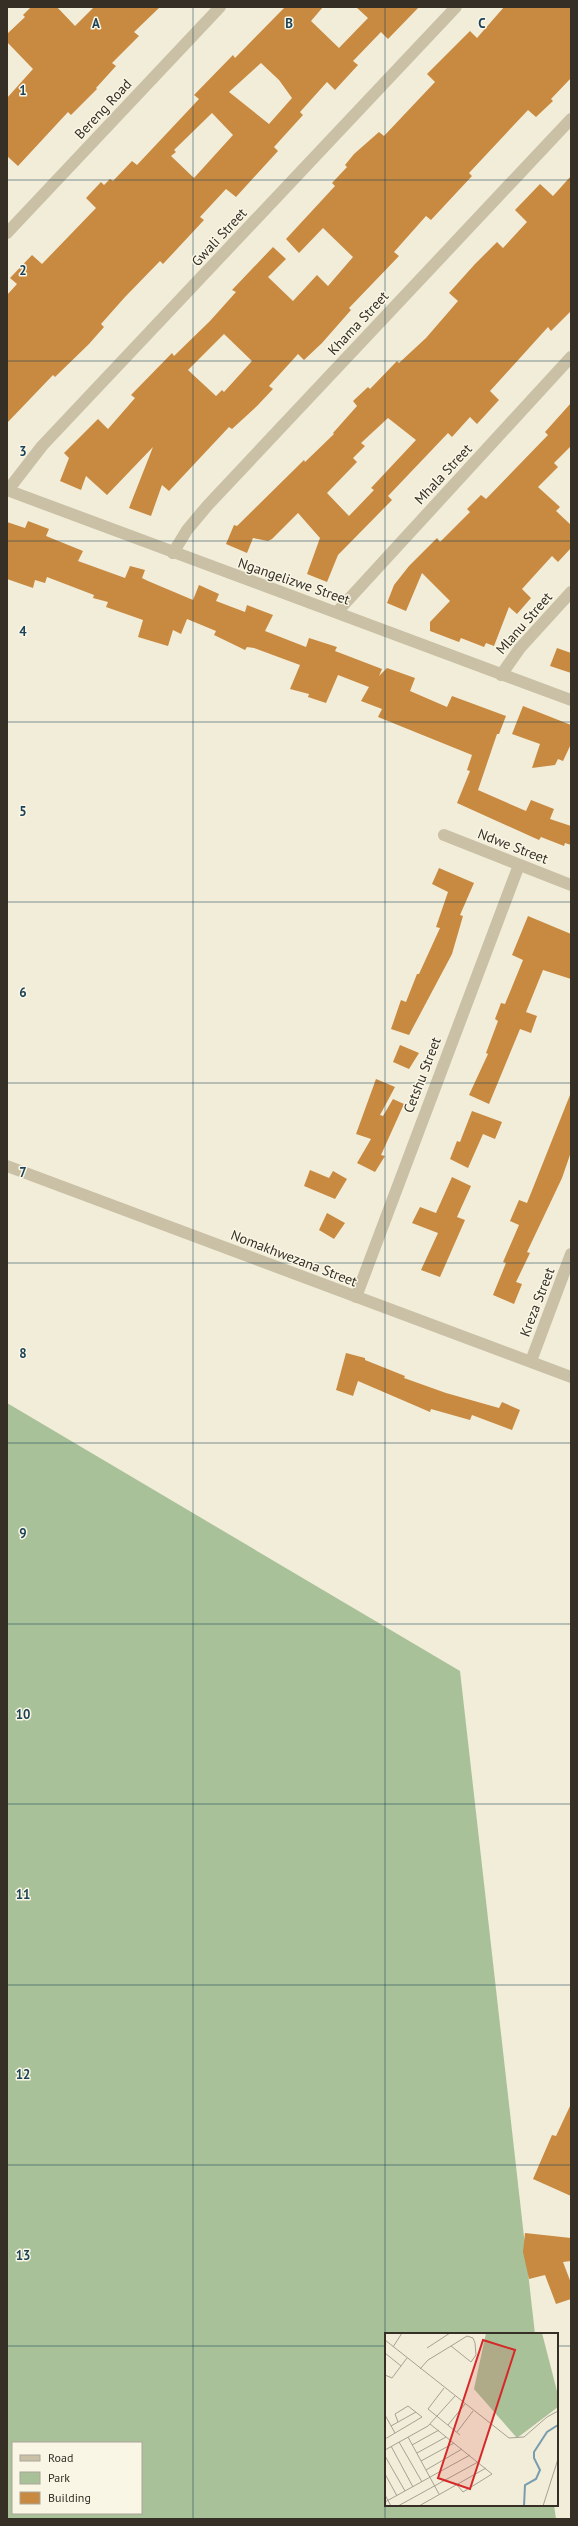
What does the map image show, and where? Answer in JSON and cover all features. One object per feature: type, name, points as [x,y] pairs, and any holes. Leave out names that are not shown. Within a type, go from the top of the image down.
[{"type":"street","name":"Bereng Road","points":[[7,233],[220,7]]},
{"type":"street","name":"Gwali Street","points":[[7,490],[42,446],[456,7]]},
{"type":"street","name":"Khama Street","points":[[173,553],[187,530],[208,505],[571,118]]},
{"type":"street","name":"Mhala Street","points":[[337,612],[571,357]]},
{"type":"street","name":"Ngangelizwe Street","points":[[7,490],[571,700]]},
{"type":"street","name":"Mlanu Street","points":[[501,675],[520,648],[571,592]]},
{"type":"street","name":"Ndwe Street","points":[[444,835],[571,885]]},
{"type":"street","name":"Cetshu Street","points":[[356,1297],[519,865]]},
{"type":"street","name":"Nomakhwezana Street","points":[[7,1166],[571,1376]]},
{"type":"street","name":"Kreza Street","points":[[531,1361],[571,1254]]},
{"type":"green space","points":[[7,1403],[460,1671],[535,2333],[385,2333],[385,2506],[554,2506],[556,2519],[7,2519]]},
{"type":"building","points":[[31,7],[57,7],[75,26],[94,7],[160,7],[134,32],[139,36],[112,63],[116,66],[96,88],[97,89],[71,115],[68,112],[18,166],[7,156],[7,98],[33,69],[7,42],[7,34],[25,17],[23,15]]},
{"type":"building","points":[[285,7],[323,7],[311,21],[339,48],[368,18],[356,7],[419,7],[388,39],[381,32],[353,61],[358,65],[335,90],[327,82],[300,112],[303,115],[274,147],[278,151],[236,197],[226,189],[200,217],[204,220],[163,264],[160,261],[101,324],[104,327],[89,344],[55,377],[53,375],[7,423],[7,295],[17,284],[10,278],[32,255],[42,264],[96,208],[86,198],[101,182],[104,185],[110,179],[113,181],[132,161],[137,165],[199,99],[194,95],[233,55],[235,58]],"holes":[[[261,63],[279,80],[292,98],[269,124],[229,92]],[[212,113],[233,135],[194,178],[171,156],[176,152],[174,150]]]},
{"type":"building","points":[[504,7],[571,7],[571,78],[551,99],[553,101],[536,117],[528,110],[469,173],[472,176],[431,220],[426,216],[394,252],[399,256],[349,308],[351,310],[322,343],[304,360],[298,354],[269,386],[273,389],[257,406],[232,429],[229,427],[169,491],[162,485],[151,516],[129,508],[153,447],[107,495],[86,476],[81,490],[60,481],[69,458],[64,453],[98,419],[108,429],[135,398],[131,395],[172,353],[174,356],[210,321],[236,292],[232,290],[273,247],[286,259],[268,277],[293,301],[317,275],[328,286],[353,257],[323,228],[299,253],[286,239],[335,186],[332,183],[347,167],[345,165],[354,154],[379,132],[384,136],[435,82],[427,74],[470,31],[477,38]],"holes":[[[224,334],[252,361],[224,392],[222,390],[216,396],[188,370]]]},
{"type":"building","points":[[571,176],[571,311],[551,331],[548,327],[490,391],[499,400],[477,424],[470,417],[452,437],[448,433],[388,496],[392,500],[338,555],[327,582],[307,574],[320,538],[298,513],[272,539],[268,541],[253,538],[247,553],[226,544],[234,525],[237,526],[304,460],[305,462],[334,434],[333,433],[357,406],[353,401],[368,387],[370,389],[397,361],[399,363],[426,338],[458,301],[449,293],[475,264],[497,242],[503,248],[527,222],[515,210],[540,184],[553,196]],"holes":[[[388,418],[416,440],[371,488],[374,490],[349,516],[327,493],[357,462],[353,458],[365,446],[361,443]]]},
{"type":"building","points":[[571,403],[571,446],[554,463],[558,467],[538,487],[560,507],[556,511],[571,525],[571,548],[558,562],[552,556],[522,589],[531,598],[517,614],[509,607],[494,646],[486,643],[484,647],[461,638],[459,642],[430,631],[430,622],[450,601],[422,573],[406,611],[387,603],[394,585],[409,566],[437,538],[440,542],[470,512],[467,509],[481,495],[486,499],[548,435],[545,432]]},
{"type":"building","points":[[28,521],[49,529],[46,536],[83,551],[78,561],[125,578],[130,566],[145,570],[142,578],[193,600],[199,585],[219,594],[216,601],[245,612],[247,605],[273,615],[265,631],[306,647],[309,638],[337,647],[335,651],[382,669],[379,676],[387,668],[415,678],[410,691],[447,707],[452,696],[506,716],[499,734],[497,734],[478,790],[526,811],[531,800],[554,809],[550,819],[571,826],[571,845],[565,843],[564,846],[541,837],[539,840],[457,803],[470,771],[467,770],[472,755],[378,717],[382,709],[361,701],[369,687],[338,675],[326,703],[308,697],[309,694],[290,689],[300,665],[254,648],[247,647],[245,650],[214,635],[216,631],[187,619],[181,634],[173,630],[168,646],[138,637],[143,620],[106,607],[108,602],[93,598],[94,595],[47,577],[45,583],[35,580],[33,588],[7,579],[7,522],[25,528]]},
{"type":"building","points":[[557,648],[571,653],[571,673],[550,666]]},
{"type":"building","points":[[523,706],[571,725],[571,744],[563,761],[558,759],[555,765],[532,768],[540,744],[512,734]]},
{"type":"building","points":[[439,868],[474,883],[460,915],[463,916],[452,954],[409,1035],[391,1029],[401,1000],[406,1002],[417,974],[419,974],[440,928],[436,927],[448,892],[432,884]]},
{"type":"building","points":[[528,916],[571,934],[571,979],[543,970],[526,1012],[537,1016],[531,1033],[520,1029],[489,1104],[469,1095],[488,1054],[486,1053],[498,1021],[495,1019],[501,1003],[505,1004],[523,960],[512,955]]},
{"type":"building","points":[[400,1045],[419,1053],[409,1069],[393,1062]]},
{"type":"building","points":[[376,1079],[395,1087],[380,1115],[383,1116],[393,1099],[404,1104],[381,1155],[385,1156],[375,1172],[357,1163],[371,1139],[356,1134]]},
{"type":"building","points":[[570,1095],[571,1152],[562,1178],[527,1252],[530,1253],[516,1282],[522,1284],[514,1304],[493,1295],[506,1263],[503,1262],[519,1225],[510,1221],[519,1200],[527,1203]]},
{"type":"building","points":[[472,1111],[502,1122],[495,1139],[483,1134],[468,1168],[450,1159],[457,1141],[460,1142]]},
{"type":"building","points":[[310,1170],[329,1178],[333,1171],[347,1179],[335,1199],[304,1186]]},
{"type":"building","points":[[452,1177],[471,1186],[457,1217],[465,1220],[440,1277],[421,1270],[438,1233],[412,1223],[420,1207],[436,1213]]},
{"type":"building","points":[[327,1213],[345,1223],[334,1239],[319,1230]]},
{"type":"building","points":[[346,1353],[365,1358],[365,1360],[405,1376],[404,1378],[446,1393],[499,1408],[502,1402],[520,1410],[512,1430],[472,1415],[470,1420],[431,1409],[430,1412],[358,1381],[353,1396],[336,1390]]},
{"type":"building","points":[[571,2104],[571,2196],[533,2179],[552,2135],[556,2136]]},
{"type":"building","points":[[525,2233],[571,2238],[571,2261],[563,2262],[571,2283],[571,2299],[556,2304],[545,2275],[529,2279],[523,2252]]}]
